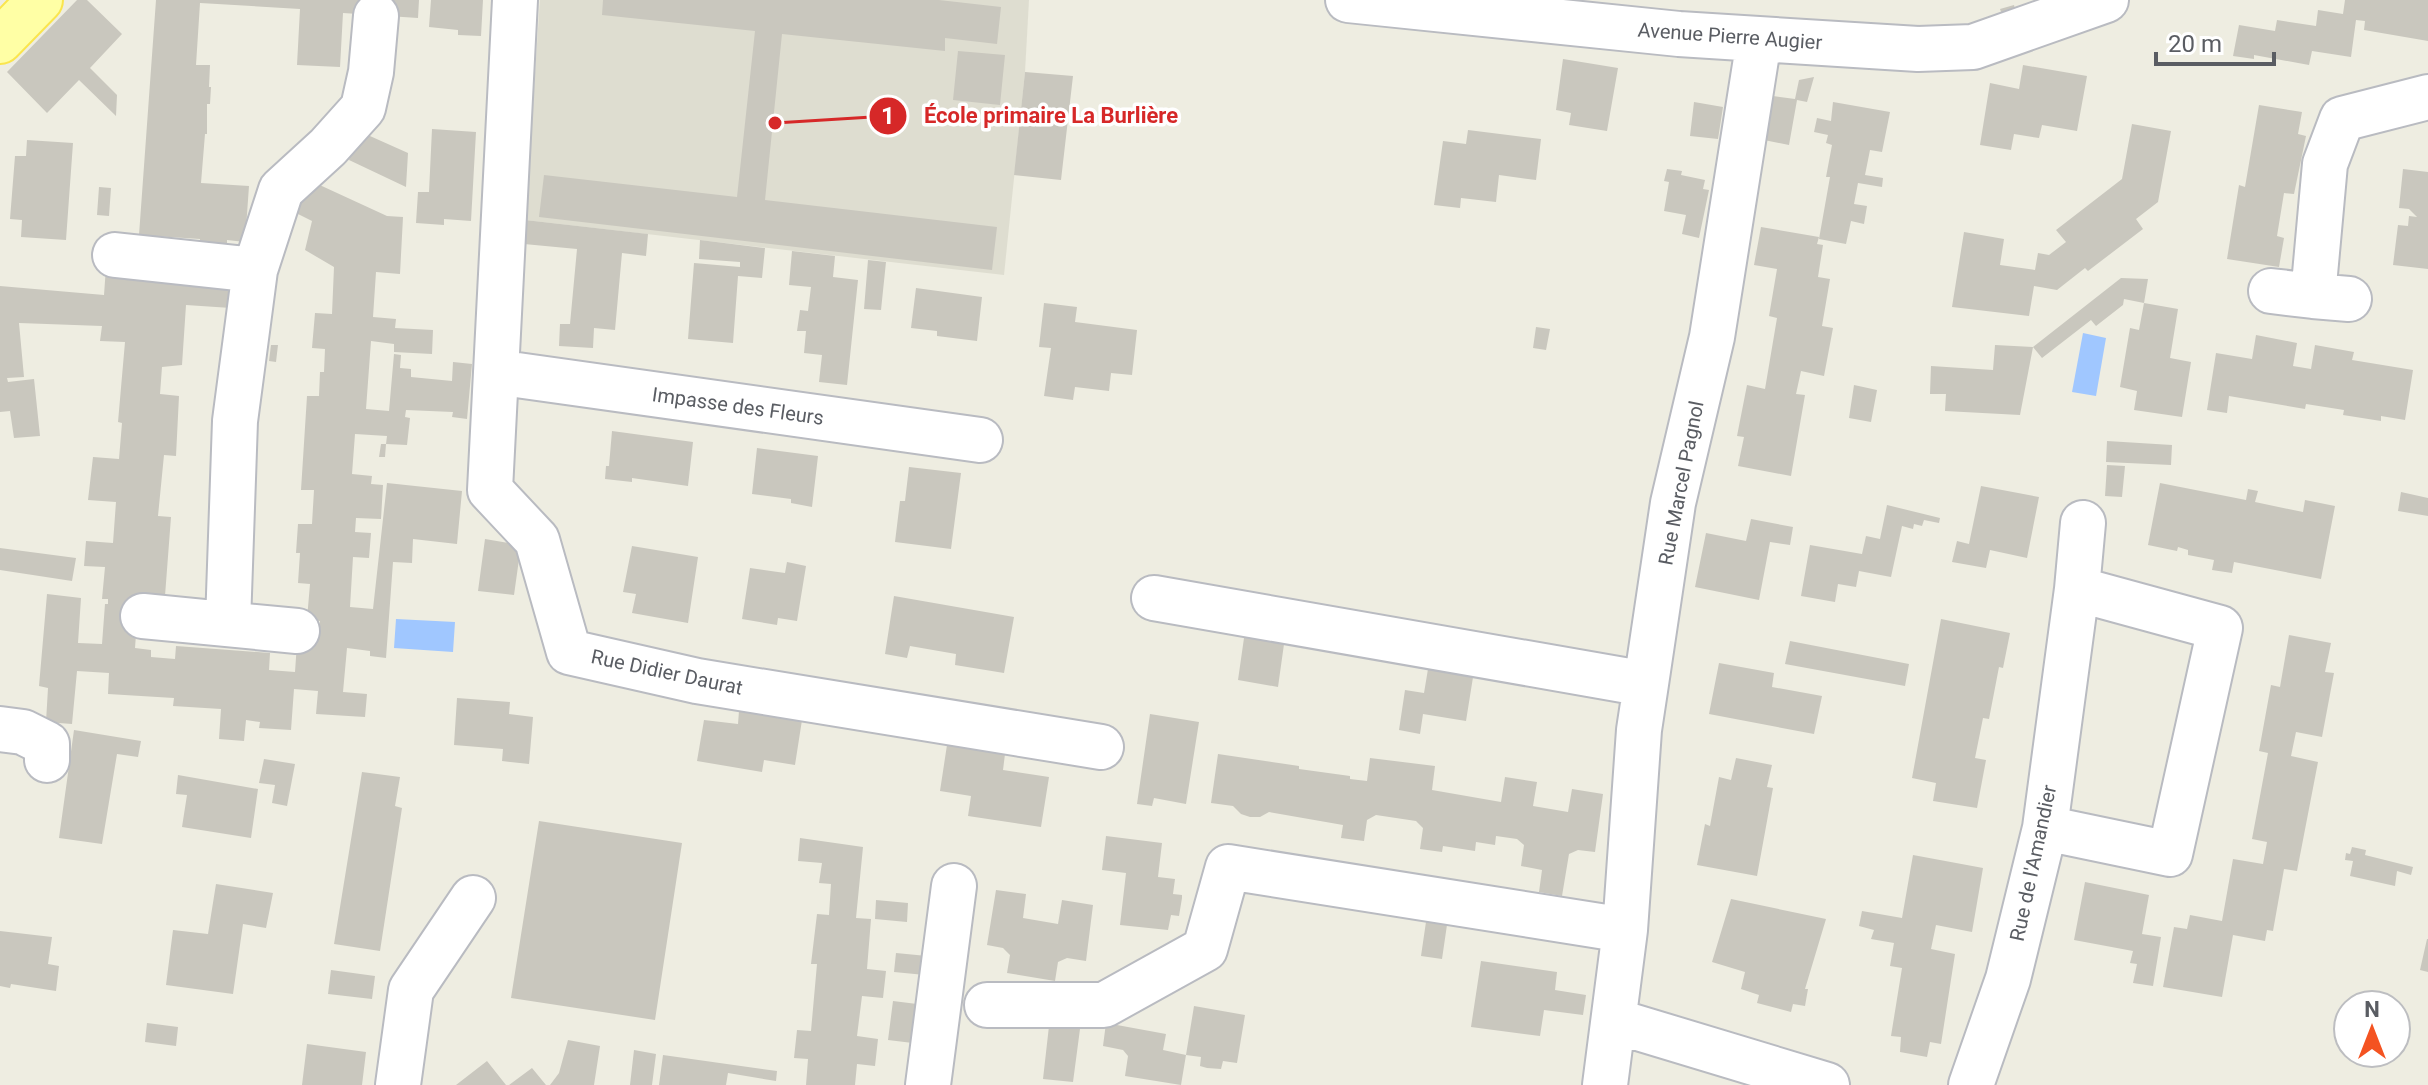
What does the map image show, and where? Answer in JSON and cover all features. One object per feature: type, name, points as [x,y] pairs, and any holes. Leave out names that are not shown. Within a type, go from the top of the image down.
[{"type":"main road","points":[[0,41],[40,0]]},
{"type":"street","name":"Rue Didier Daurat","points":[[515,0],[490,490],[537,540],[569,652],[697,681],[1101,747]]},
{"type":"street","name":"Avenue Pierre Augier","points":[[1348,0],[1683,17],[1759,40],[1918,49],[1973,47],[2106,0]]},
{"type":"street","points":[[228,623],[235,421],[255,270],[281,190],[328,147],[363,108],[371,72],[376,16]]},
{"type":"street","name":"Rue Marcel Pagnol","points":[[1605,1085],[1625,930],[1639,730],[1673,503],[1712,337],[1759,40]]},
{"type":"street","points":[[2311,295],[2325,164],[2342,119],[2428,97]]},
{"type":"street","points":[[115,255],[255,270]]},
{"type":"street","name":"Impasse des Fleurs","points":[[496,372],[980,440]]},
{"type":"street","name":"Rue de l'Amandier","points":[[1971,1085],[2008,979],[2045,828],[2083,523]]},
{"type":"street","points":[[2045,828],[2170,854],[2220,628],[2077,589]]},
{"type":"street","points":[[1154,598],[1646,684]]},
{"type":"street","points":[[143,616],[297,631]]},
{"type":"street","points":[[0,729],[23,732],[47,744],[47,760]]},
{"type":"street","points":[[987,1005],[1104,1005],[1205,949],[1228,867],[1625,930]]},
{"type":"street","points":[[928,1085],[954,886]]},
{"type":"street","points":[[398,1085],[411,990],[473,898]]},
{"type":"street","points":[[1615,1021],[1827,1085]]},
{"type":"shaded area","points":[[540,0],[1029,0],[1025,72],[1004,275],[525,220]]},
{"type":"water","points":[[2083,333],[2106,338],[2096,396],[2072,392]]},
{"type":"water","points":[[396,619],[455,622],[453,652],[394,648]]},
{"type":"building","points":[[77,0],[87,0],[122,34],[90,68],[117,95],[116,116],[79,80],[47,113],[7,72]]},
{"type":"building","points":[[156,0],[419,0],[418,18],[343,13],[340,67],[297,65],[300,9],[200,3],[196,65],[210,65],[211,87],[201,183],[249,186],[245,242],[227,240],[227,251],[199,249],[200,239],[139,235]]},
{"type":"building","points":[[431,0],[483,0],[481,36],[458,35],[458,30],[429,27]]},
{"type":"building","points":[[603,0],[939,0],[1001,7],[997,44],[945,38],[945,51],[782,34],[765,200],[997,227],[992,270],[539,217],[544,175],[737,197],[755,31],[602,15]]},
{"type":"building","points":[[2345,0],[2428,0],[2428,41],[2364,30],[2365,21],[2356,20],[2351,57],[2312,51],[2309,65],[2254,55],[2254,59],[2233,56],[2239,25],[2275,31],[2277,20],[2316,26],[2318,10],[2343,14]]},
{"type":"building","points":[[2014,5],[2016,13],[2003,17],[2000,9]]},
{"type":"building","points":[[958,51],[1005,55],[1000,105],[953,100]]},
{"type":"building","points":[[1563,59],[1618,68],[1607,131],[1569,125],[1571,113],[1556,110]]},
{"type":"building","points":[[2023,65],[2087,76],[2077,131],[2042,125],[2039,138],[2014,134],[2011,150],[1980,145],[1990,83],[2019,89]]},
{"type":"building","points":[[1025,72],[1073,76],[1061,180],[1014,175]]},
{"type":"building","points":[[1814,77],[1807,102],[1797,100],[1789,145],[1764,140],[1773,96],[1795,99],[1799,80]]},
{"type":"building","points":[[1694,102],[1723,107],[1718,139],[1690,136]]},
{"type":"building","points":[[1833,102],[1890,112],[1882,152],[1870,150],[1865,175],[1883,178],[1882,187],[1858,183],[1854,204],[1867,206],[1864,224],[1851,221],[1846,244],[1819,239],[1830,177],[1826,177],[1832,145],[1826,143],[1828,135],[1814,132],[1817,118],[1831,121]]},
{"type":"building","points":[[2259,105],[2302,112],[2298,134],[2306,136],[2294,194],[2284,193],[2277,236],[2284,238],[2279,267],[2227,259],[2239,185],[2245,187]]},
{"type":"building","points":[[2132,124],[2171,131],[2158,202],[2136,219],[2143,229],[2088,271],[2085,268],[2057,290],[2034,286],[2029,316],[1952,307],[1964,232],[2004,239],[2000,265],[2035,270],[2038,253],[2049,255],[2066,242],[2056,230],[2122,179]]},
{"type":"building","points":[[432,129],[476,132],[471,221],[444,219],[444,225],[416,223],[418,192],[429,192]]},
{"type":"building","points":[[1468,130],[1541,139],[1536,180],[1499,175],[1496,202],[1461,198],[1460,208],[1434,205],[1443,141],[1466,144]]},
{"type":"building","points":[[361,132],[408,153],[406,187],[349,160]]},
{"type":"building","points":[[27,140],[73,143],[66,240],[21,237],[22,220],[10,219],[15,156],[26,156]]},
{"type":"building","points":[[1667,169],[1705,180],[1703,189],[1709,190],[1699,238],[1682,234],[1686,215],[1664,211],[1669,182],[1664,181]]},
{"type":"building","points":[[2403,169],[2428,172],[2428,269],[2393,265],[2398,225],[2408,226],[2409,216],[2417,217],[2409,209],[2399,208]]},
{"type":"building","points":[[311,181],[387,216],[403,217],[400,274],[376,272],[373,317],[396,319],[395,328],[433,330],[432,354],[394,352],[394,344],[371,341],[366,409],[389,411],[394,354],[401,355],[400,368],[411,369],[411,377],[452,381],[453,362],[472,364],[467,419],[452,417],[453,412],[406,410],[405,417],[410,418],[407,445],[386,444],[387,436],[355,434],[352,474],[372,476],[371,484],[383,485],[381,519],[356,518],[355,532],[371,533],[369,558],[353,557],[350,607],[373,609],[387,483],[462,491],[457,544],[413,539],[412,563],[393,562],[386,658],[370,656],[370,651],[347,648],[343,692],[367,694],[365,717],[316,714],[318,691],[294,689],[291,730],[259,728],[260,722],[246,720],[244,741],[219,739],[221,709],[173,706],[174,698],[108,694],[109,673],[77,671],[72,724],[46,722],[48,688],[39,686],[47,594],[81,598],[78,643],[102,644],[105,604],[108,604],[108,599],[102,599],[105,567],[84,566],[86,541],[113,543],[116,502],[88,500],[93,457],[119,459],[122,423],[118,422],[125,342],[100,341],[102,326],[19,323],[24,377],[7,378],[8,382],[34,379],[40,436],[14,438],[10,411],[0,412],[0,286],[104,295],[106,267],[234,277],[231,308],[186,305],[182,365],[162,367],[160,394],[179,396],[176,456],[164,455],[158,516],[171,517],[164,609],[138,607],[135,648],[151,650],[151,657],[175,659],[176,646],[270,653],[269,670],[295,672],[297,643],[317,644],[320,621],[307,619],[310,584],[298,583],[300,553],[296,553],[298,524],[312,524],[314,490],[301,490],[307,396],[319,396],[320,372],[324,372],[325,349],[312,348],[315,313],[332,314],[334,267],[305,250],[312,221],[296,213]]},
{"type":"building","points":[[99,187],[111,188],[109,216],[97,215]]},
{"type":"building","points":[[525,220],[648,234],[646,256],[622,253],[615,330],[594,328],[593,348],[559,346],[560,324],[570,324],[577,249],[524,244]]},
{"type":"building","points":[[1761,227],[1819,237],[1817,244],[1823,245],[1818,277],[1830,279],[1822,326],[1833,328],[1824,376],[1801,371],[1796,394],[1805,395],[1791,476],[1738,466],[1744,437],[1737,436],[1747,385],[1765,389],[1777,318],[1769,316],[1777,269],[1754,265]]},
{"type":"building","points":[[700,240],[765,248],[762,278],[738,276],[733,343],[688,339],[694,263],[740,267],[740,262],[699,259]]},
{"type":"building","points":[[792,251],[835,256],[833,277],[858,280],[847,385],[819,382],[822,355],[804,353],[806,331],[797,331],[800,310],[808,311],[811,287],[789,285]]},
{"type":"building","points":[[868,260],[886,262],[881,310],[864,309]]},
{"type":"building","points":[[2121,278],[2148,279],[2144,303],[2124,299],[2123,305],[2096,326],[2091,320],[2042,358],[2033,347]]},
{"type":"building","points":[[916,288],[982,297],[977,341],[937,336],[937,331],[911,328]]},
{"type":"building","points":[[1044,303],[1077,307],[1075,322],[1137,330],[1132,375],[1111,373],[1109,391],[1075,387],[1073,400],[1044,396],[1051,348],[1039,347]]},
{"type":"building","points":[[2144,303],[2178,309],[2170,358],[2191,362],[2182,417],[2134,410],[2137,391],[2120,387],[2130,328],[2139,330]]},
{"type":"building","points":[[1536,327],[1550,329],[1546,350],[1533,348]]},
{"type":"building","points":[[2256,335],[2297,343],[2293,366],[2311,369],[2315,345],[2354,352],[2352,360],[2413,370],[2405,420],[2381,416],[2381,421],[2343,415],[2344,410],[2306,404],[2305,409],[2229,396],[2227,413],[2207,410],[2216,353],[2252,359]]},
{"type":"building","points":[[271,345],[278,345],[276,362],[269,361]]},
{"type":"building","points":[[1995,345],[2033,347],[2020,415],[1945,411],[1946,394],[1930,394],[1931,366],[1993,370]]},
{"type":"building","points":[[1854,385],[1877,390],[1871,422],[1849,418]]},
{"type":"building","points":[[612,431],[693,442],[688,486],[632,478],[632,482],[605,479]]},
{"type":"building","points":[[2107,441],[2172,445],[2171,465],[2106,462]]},
{"type":"building","points":[[381,444],[386,444],[385,457],[379,457]]},
{"type":"building","points":[[757,448],[818,456],[812,507],[791,503],[791,499],[752,494]]},
{"type":"building","points":[[2107,465],[2125,466],[2122,497],[2105,496]]},
{"type":"building","points":[[909,467],[961,473],[951,549],[895,542],[900,501],[905,501]]},
{"type":"building","points":[[2160,483],[2246,500],[2248,489],[2258,491],[2255,502],[2303,512],[2305,500],[2335,506],[2321,579],[2234,562],[2232,573],[2212,570],[2214,560],[2188,555],[2188,550],[2178,547],[2177,551],[2148,545]]},
{"type":"building","points":[[1981,486],[2039,497],[2027,558],[1990,550],[1986,568],[1952,562],[1957,541],[1969,544]]},
{"type":"building","points":[[2401,492],[2428,498],[2428,516],[2398,511]]},
{"type":"building","points":[[1887,505],[1940,518],[1939,523],[1924,520],[1922,526],[1914,524],[1913,529],[1902,526],[1891,577],[1859,571],[1856,587],[1838,584],[1835,602],[1801,596],[1810,545],[1862,554],[1866,536],[1880,539]]},
{"type":"building","points":[[1751,519],[1793,527],[1790,545],[1770,542],[1759,600],[1695,587],[1706,533],[1746,541]]},
{"type":"building","points":[[485,539],[521,545],[514,595],[478,591]]},
{"type":"building","points":[[632,546],[698,557],[688,623],[632,613],[636,594],[623,592]]},
{"type":"building","points":[[0,548],[76,558],[72,581],[0,570]]},
{"type":"building","points":[[787,562],[806,566],[797,621],[778,618],[777,625],[742,619],[750,568],[785,573]]},
{"type":"building","points":[[894,596],[1014,617],[1004,673],[955,665],[956,654],[910,646],[907,658],[885,654]]},
{"type":"building","points":[[1941,619],[2010,633],[2003,668],[1999,667],[1989,719],[1983,718],[1975,758],[1986,760],[1977,808],[1933,801],[1936,783],[1912,778]]},
{"type":"building","points":[[1245,631],[1285,637],[1278,687],[1238,680]]},
{"type":"building","points":[[2289,635],[2331,643],[2325,672],[2334,673],[2322,737],[2296,732],[2291,756],[2318,762],[2297,871],[2284,869],[2273,931],[2267,930],[2265,941],[2233,935],[2222,997],[2163,987],[2174,927],[2187,929],[2190,915],[2222,921],[2233,859],[2263,864],[2267,842],[2252,839],[2268,753],[2259,751],[2271,685],[2280,687]]},
{"type":"building","points":[[1790,641],[1909,664],[1905,686],[1785,664]]},
{"type":"building","points":[[1429,663],[1474,671],[1466,721],[1423,714],[1420,734],[1399,730],[1405,690],[1424,693]]},
{"type":"building","points":[[1719,663],[1774,673],[1772,687],[1822,696],[1814,734],[1709,714]]},
{"type":"building","points":[[457,698],[510,702],[509,714],[533,717],[529,764],[502,761],[503,749],[454,745]]},
{"type":"building","points":[[739,711],[802,720],[795,765],[764,760],[762,772],[697,761],[704,720],[738,724]]},
{"type":"building","points":[[1150,714],[1199,722],[1186,804],[1154,798],[1152,806],[1137,804]]},
{"type":"building","points":[[74,730],[141,741],[138,757],[117,754],[102,844],[59,838]]},
{"type":"building","points":[[947,745],[1005,754],[1003,770],[1049,777],[1041,827],[968,816],[971,796],[940,791]]},
{"type":"building","points":[[1218,754],[1299,766],[1299,769],[1367,781],[1370,758],[1435,766],[1432,790],[1501,802],[1505,777],[1537,782],[1533,806],[1568,812],[1572,789],[1603,794],[1595,852],[1578,850],[1569,854],[1562,896],[1539,892],[1542,870],[1521,866],[1524,845],[1517,839],[1496,836],[1495,845],[1476,842],[1475,851],[1443,846],[1442,852],[1420,849],[1423,828],[1416,821],[1376,815],[1367,820],[1364,841],[1341,838],[1343,825],[1269,812],[1260,817],[1250,817],[1233,806],[1211,803]]},
{"type":"building","points":[[1736,758],[1772,765],[1767,787],[1773,788],[1757,876],[1697,865],[1705,824],[1710,826],[1719,777],[1731,780]]},
{"type":"building","points":[[264,759],[295,764],[287,806],[272,803],[275,785],[259,783]]},
{"type":"building","points":[[362,772],[400,777],[395,806],[402,808],[380,951],[334,944]]},
{"type":"building","points":[[178,775],[258,789],[251,838],[182,827],[187,795],[176,794]]},
{"type":"building","points":[[539,821],[682,843],[655,1020],[511,998]]},
{"type":"building","points":[[1106,836],[1162,843],[1158,877],[1175,879],[1173,894],[1182,895],[1179,916],[1171,915],[1168,930],[1120,925],[1126,873],[1102,870]]},
{"type":"building","points":[[800,838],[863,847],[856,918],[871,919],[867,969],[886,971],[883,998],[862,996],[857,1036],[878,1039],[875,1066],[857,1064],[855,1085],[806,1085],[808,1059],[794,1058],[797,1030],[811,1031],[817,964],[811,964],[817,914],[829,915],[831,884],[819,883],[822,863],[798,861]]},
{"type":"building","points":[[2352,847],[2366,850],[2365,855],[2413,867],[2411,875],[2397,871],[2395,886],[2350,876],[2353,861],[2345,860],[2346,853],[2350,854]]},
{"type":"building","points":[[1913,855],[1983,868],[1972,932],[1936,925],[1931,949],[1955,954],[1941,1044],[1930,1042],[1927,1057],[1900,1052],[1901,1037],[1891,1036],[1902,968],[1890,966],[1894,943],[1871,939],[1874,930],[1859,926],[1862,911],[1902,918]]},
{"type":"building","points":[[2085,882],[2149,895],[2142,934],[2161,937],[2153,986],[2133,983],[2137,964],[2130,963],[2133,951],[2074,940]]},
{"type":"building","points":[[216,884],[273,893],[266,928],[243,924],[233,994],[166,985],[173,930],[208,934]]},
{"type":"building","points":[[996,890],[1026,894],[1023,918],[1058,924],[1062,900],[1093,905],[1086,961],[1067,958],[1058,962],[1055,981],[1007,973],[1010,955],[1003,948],[987,945]]},
{"type":"building","points":[[1731,899],[1826,919],[1805,989],[1808,989],[1805,1006],[1793,1004],[1791,1012],[1757,1003],[1759,995],[1741,989],[1745,972],[1712,962]]},
{"type":"building","points":[[876,900],[908,903],[907,922],[875,919]]},
{"type":"building","points":[[1427,915],[1448,918],[1442,959],[1421,956]]},
{"type":"building","points":[[0,931],[52,937],[48,964],[59,966],[56,991],[11,984],[10,988],[0,986]]},
{"type":"building","points":[[2428,939],[2428,972],[2420,970]]},
{"type":"building","points":[[896,953],[927,956],[925,975],[894,972]]},
{"type":"building","points":[[1481,961],[1557,972],[1555,990],[1586,995],[1583,1015],[1544,1010],[1540,1036],[1471,1027]]},
{"type":"building","points":[[331,970],[375,976],[372,999],[328,994]]},
{"type":"building","points":[[893,1001],[925,1005],[921,1044],[888,1040]]},
{"type":"building","points":[[1194,1006],[1245,1015],[1237,1063],[1223,1061],[1221,1069],[1207,1068],[1200,1066],[1201,1057],[1186,1055]]},
{"type":"building","points":[[147,1023],[178,1027],[176,1046],[145,1042]]},
{"type":"building","points":[[1106,1023],[1166,1034],[1163,1050],[1186,1055],[1181,1085],[1125,1076],[1128,1056],[1123,1050],[1103,1046]]},
{"type":"building","points":[[1049,1026],[1080,1029],[1073,1082],[1043,1079]]},
{"type":"building","points":[[568,1040],[600,1046],[594,1085],[550,1085],[559,1073]]},
{"type":"building","points":[[307,1044],[366,1052],[362,1085],[302,1085]]},
{"type":"building","points":[[634,1050],[656,1054],[652,1085],[630,1085]]},
{"type":"building","points":[[663,1055],[777,1071],[776,1081],[728,1073],[726,1085],[659,1085]]},
{"type":"building","points":[[487,1061],[506,1085],[456,1085]]},
{"type":"building","points":[[532,1068],[546,1085],[509,1085]]},
{"type":"place","name":"École primaire La Burlière","points":[[775,123]]}]
